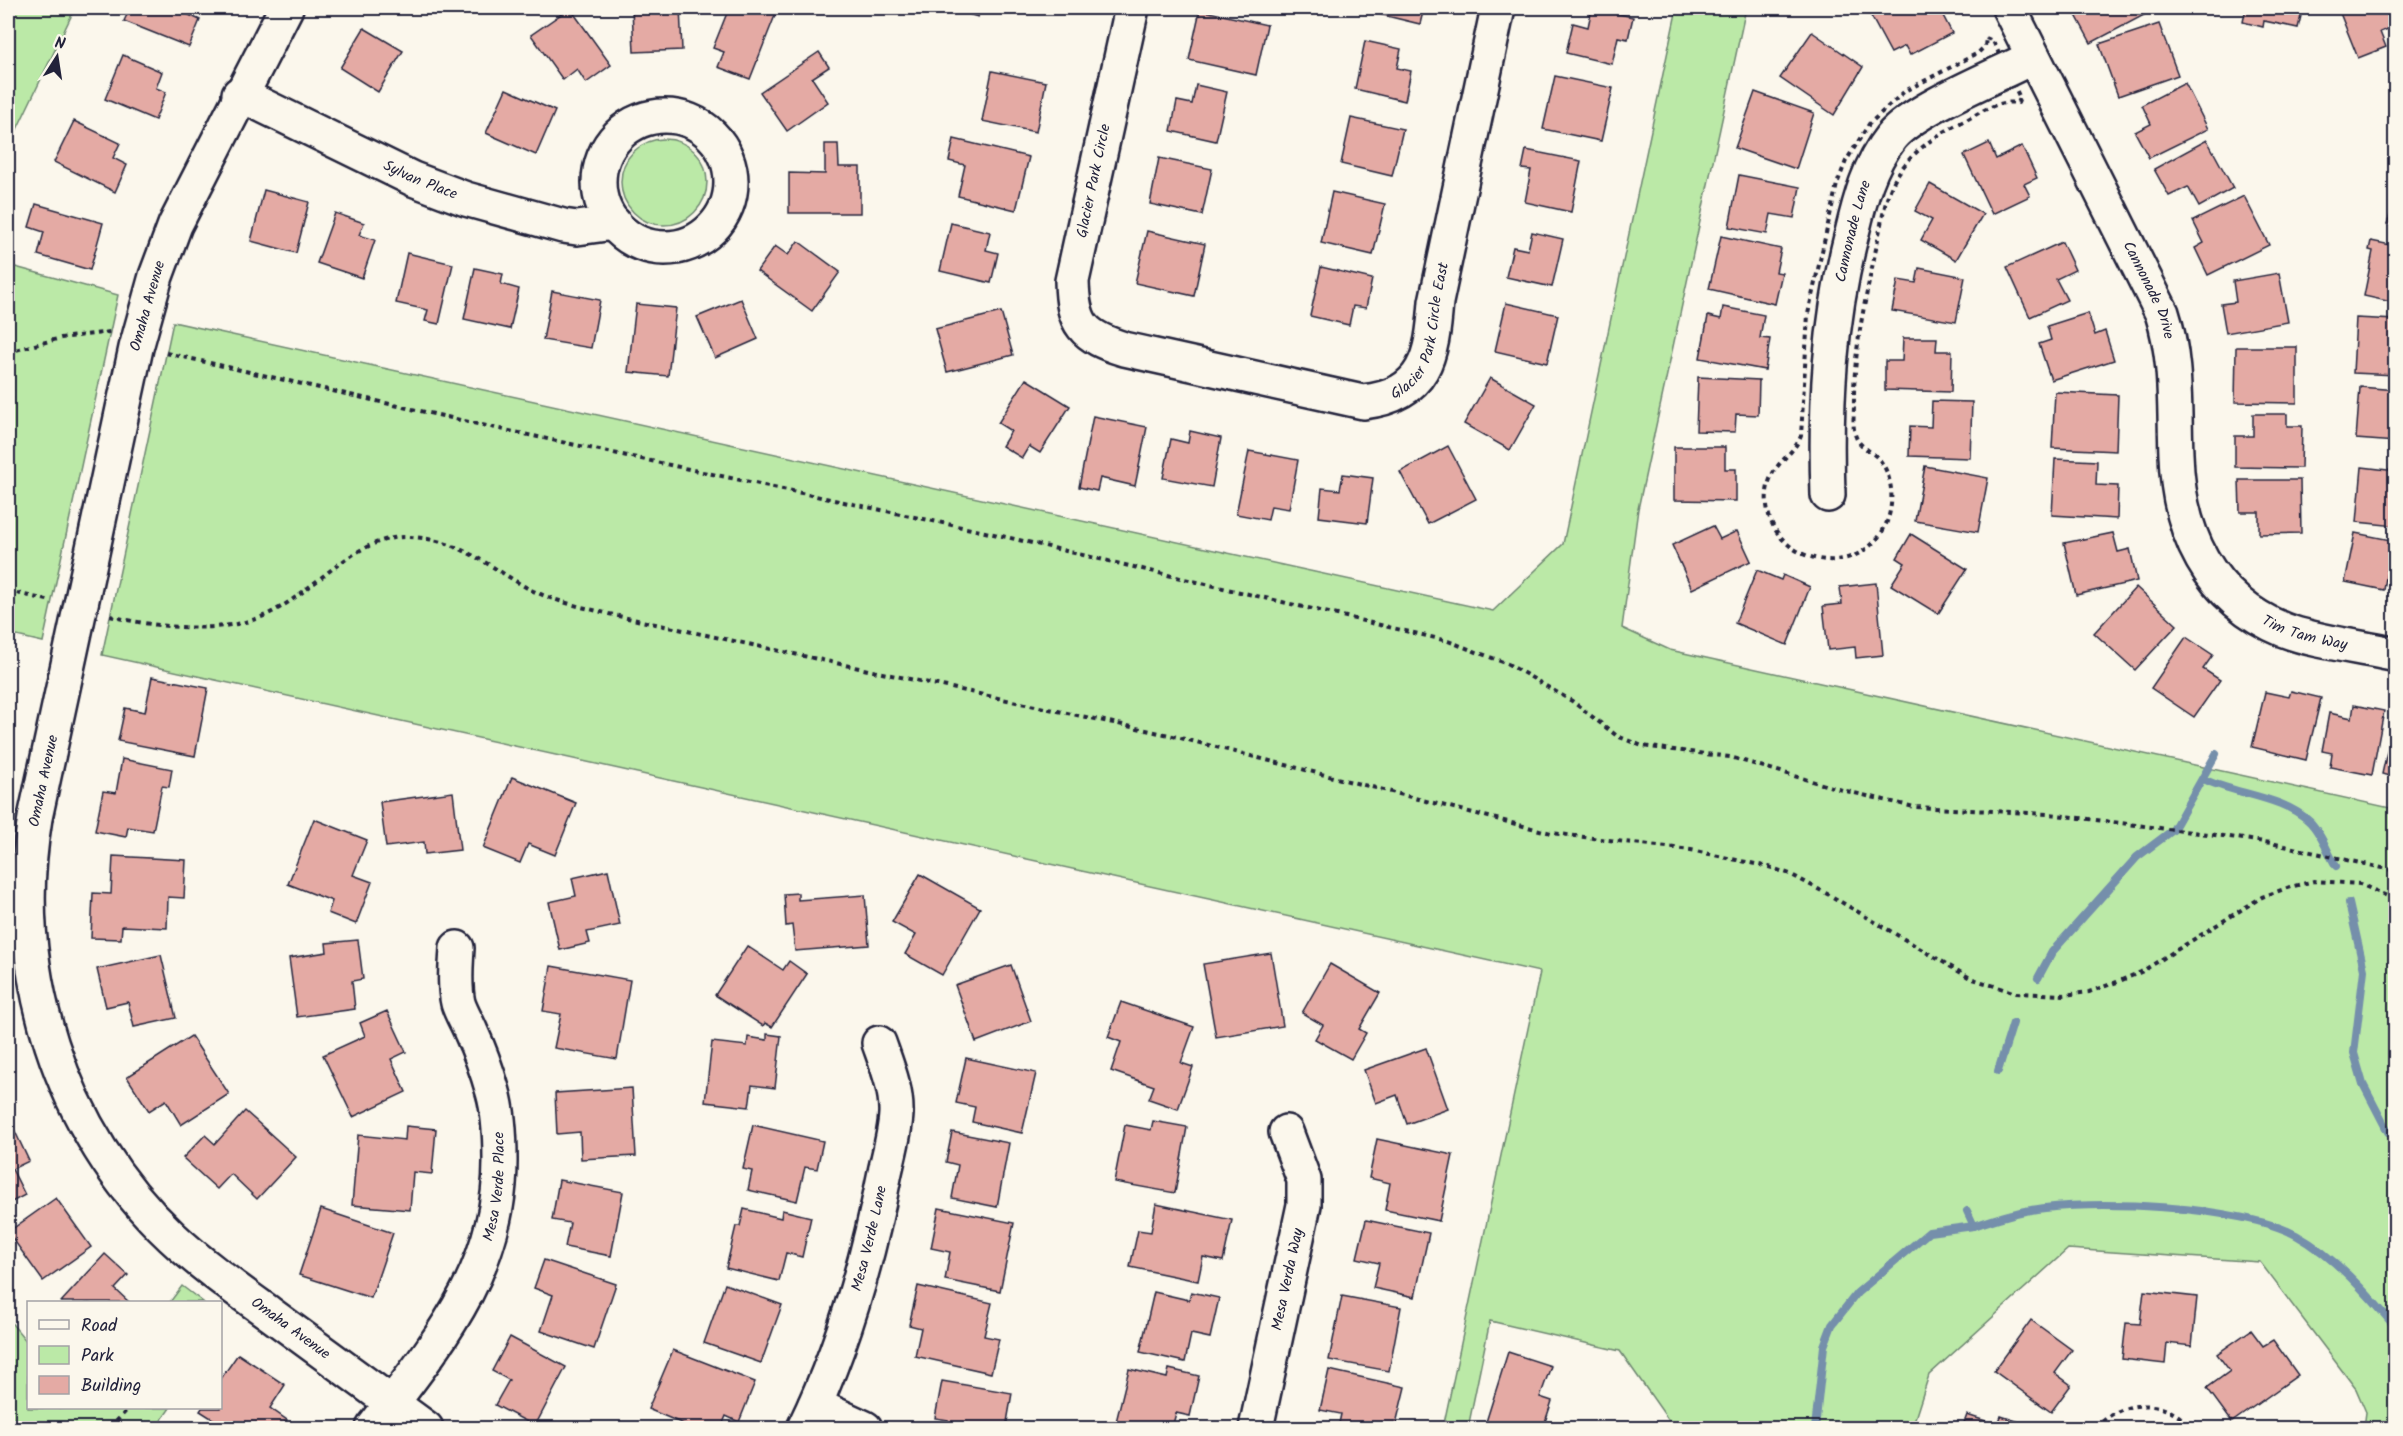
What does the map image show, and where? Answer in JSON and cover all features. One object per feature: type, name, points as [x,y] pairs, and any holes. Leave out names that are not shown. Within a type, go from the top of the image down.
[{"type":"street","name":"Omaha Avenue","points":[[286,8],[239,94],[124,340],[32,838],[30,942],[43,1015],[62,1076],[82,1117],[111,1166],[139,1203],[192,1255],[383,1416],[426,1428]]},
{"type":"street","name":"Glacier Park Circle","points":[[1104,342],[1089,336],[1079,322],[1072,281],[1131,8]]},
{"type":"street","name":"Glacier Park Circle East","points":[[1104,342],[1124,349],[1308,388],[1352,401],[1372,401],[1402,391],[1425,368],[1432,344],[1436,302],[1498,8]]},
{"type":"street","name":"Cannonade Drive","points":[[2009,8],[2162,313],[2172,342],[2177,475],[2182,514],[2199,556],[2224,589]]},
{"type":"street","name":"Cannonade Lane","points":[[1828,495],[1826,438],[1831,337],[1846,258],[1867,177],[1892,136],[1914,117],[2033,57]]},
{"type":"street","name":"Sylvan Place","points":[[239,94],[386,167],[466,199],[563,226],[584,227],[614,223]]},
{"type":"street","name":"Tim Tam Way","points":[[2224,589],[2262,620],[2286,631],[2396,655]]},
{"type":"street","name":"Mesa Verde Place","points":[[383,1416],[470,1291],[486,1251],[497,1210],[501,1174],[497,1114],[481,1055],[459,1006],[455,977],[458,948]]},
{"type":"street","name":"Mesa Verde Lane","points":[[810,1417],[855,1300],[878,1205],[896,1114],[891,1075],[879,1044]]},
{"type":"street","name":"Mesa Verda Way","points":[[1256,1428],[1304,1205],[1304,1180],[1286,1132]]},
{"type":"street","points":[[810,1417],[865,1428]]},
{"type":"path","points":[[8,352],[61,338],[124,340],[502,429],[985,532],[1448,641],[1482,652],[1516,668],[1572,701],[1617,736],[1642,746],[1730,757],[1842,790],[1914,807],[2049,814],[2223,836],[2271,843],[2396,871]]},
{"type":"path","points":[[8,369],[12,393],[8,419]]},
{"type":"path","points":[[107,615],[130,621],[178,626],[209,626],[254,620],[291,601],[338,566],[376,544],[407,537],[424,539],[472,553],[522,585],[556,600],[609,614],[1169,735],[1551,833],[1691,850],[1769,867],[1815,887],[1970,978],[2016,993],[2064,996],[2089,992],[2117,982],[2140,972],[2262,897],[2314,881],[2360,884],[2396,900]]},
{"type":"path","points":[[8,591],[55,602]]},
{"type":"path","points":[[2096,1428],[2115,1412],[2145,1405],[2169,1411],[2191,1428]]},
{"type":"path","points":[[110,1428],[127,1409]]},
{"type":"green space","points":[[8,8],[75,8],[8,148]]},
{"type":"green space","points":[[1677,8],[1746,8],[1638,509],[1622,628],[1670,650],[2395,809],[2395,1428],[2364,1428],[2366,1412],[2356,1389],[2260,1262],[2068,1249],[1929,1375],[1912,1428],[1674,1428],[1620,1351],[1490,1321],[1468,1428],[1443,1428],[1540,972],[102,655],[173,322],[1493,611],[1563,544]]},
{"type":"green space","points":[[664,139],[680,143],[694,152],[703,166],[707,182],[703,198],[694,212],[680,221],[664,225],[648,221],[634,212],[625,198],[621,182],[625,166],[634,152],[648,143]]},
{"type":"green space","points":[[8,265],[118,295],[43,642],[8,634]]},
{"type":"green space","points":[[182,1286],[202,1301],[171,1301]]},
{"type":"green space","points":[[8,1319],[27,1342],[27,1409],[169,1409],[156,1428],[8,1428]]},
{"type":"building","points":[[130,8],[182,8],[180,11],[200,20],[189,47],[124,21]]},
{"type":"building","points":[[570,8],[611,65],[586,83],[577,69],[563,80],[531,35]]},
{"type":"building","points":[[632,8],[680,8],[682,50],[634,52]]},
{"type":"building","points":[[729,8],[762,8],[776,13],[750,79],[718,67],[724,52],[713,48]]},
{"type":"building","points":[[949,8],[981,8],[978,17]]},
{"type":"building","points":[[1367,8],[1424,8],[1420,24],[1366,11]]},
{"type":"building","points":[[1592,8],[1633,17],[1628,39],[1618,37],[1612,64],[1566,53],[1573,23],[1588,27]]},
{"type":"building","points":[[1887,8],[1939,8],[1952,33],[1910,55],[1905,46],[1891,53],[1871,16]]},
{"type":"building","points":[[2092,8],[2143,8],[2146,14],[2091,43],[2076,15]]},
{"type":"building","points":[[2246,8],[2303,8],[2298,28],[2264,21],[2263,27],[2243,22]]},
{"type":"building","points":[[2338,8],[2396,8],[2396,26],[2380,32],[2386,47],[2358,58]]},
{"type":"building","points":[[1200,10],[1267,25],[1256,75],[1189,60]]},
{"type":"building","points":[[2159,24],[2178,75],[2118,96],[2099,44]]},
{"type":"building","points":[[364,28],[403,51],[378,92],[340,68]]},
{"type":"building","points":[[1812,32],[1863,67],[1834,115],[1780,78]]},
{"type":"building","points":[[1365,41],[1401,49],[1397,68],[1411,71],[1405,101],[1355,89]]},
{"type":"building","points":[[819,52],[829,67],[812,78],[828,102],[787,131],[760,92]]},
{"type":"building","points":[[123,55],[162,72],[156,88],[166,92],[155,120],[105,99]]},
{"type":"building","points":[[992,71],[1046,82],[1036,132],[982,121]]},
{"type":"building","points":[[1555,76],[1613,88],[1601,141],[1543,129]]},
{"type":"building","points":[[2185,83],[2208,129],[2149,158],[2135,132],[2151,124],[2142,105]]},
{"type":"building","points":[[1196,85],[1227,92],[1216,141],[1171,131],[1177,101],[1192,104]]},
{"type":"building","points":[[506,89],[555,111],[536,155],[486,133]]},
{"type":"building","points":[[1755,92],[1814,113],[1796,169],[1735,148]]},
{"type":"building","points":[[1351,118],[1403,129],[1392,176],[1341,164]]},
{"type":"building","points":[[74,121],[120,143],[113,158],[127,165],[115,192],[54,162]]},
{"type":"building","points":[[954,139],[1029,157],[1016,210],[958,196],[965,165],[949,161]]},
{"type":"building","points":[[2207,140],[2233,188],[2199,207],[2188,187],[2169,196],[2154,169]]},
{"type":"building","points":[[1989,143],[1996,159],[2022,146],[2037,178],[2024,184],[2030,196],[1992,214],[1964,155]]},
{"type":"building","points":[[825,144],[838,144],[839,167],[860,167],[860,213],[789,213],[789,173],[825,174]]},
{"type":"building","points":[[1526,150],[1581,161],[1571,212],[1525,202],[1531,170],[1522,169]]},
{"type":"building","points":[[1159,158],[1212,169],[1202,215],[1150,204]]},
{"type":"building","points":[[1739,175],[1800,187],[1794,218],[1771,214],[1767,234],[1729,227]]},
{"type":"building","points":[[1930,184],[1983,214],[1956,260],[1921,240],[1932,220],[1915,211]]},
{"type":"building","points":[[264,190],[309,202],[296,253],[251,241]]},
{"type":"building","points":[[1332,192],[1385,204],[1373,255],[1321,243]]},
{"type":"building","points":[[2244,196],[2269,245],[2208,275],[2195,248],[2204,243],[2193,221]]},
{"type":"building","points":[[2396,199],[2396,226],[2387,224]]},
{"type":"building","points":[[36,204],[103,223],[90,270],[38,255],[44,232],[29,227]]},
{"type":"building","points":[[335,213],[364,223],[359,235],[375,240],[362,278],[317,263]]},
{"type":"building","points":[[951,223],[990,232],[986,250],[998,253],[991,283],[940,271]]},
{"type":"building","points":[[1147,231],[1205,244],[1194,296],[1135,283]]},
{"type":"building","points":[[1532,232],[1563,239],[1552,287],[1506,277],[1513,247],[1528,250]]},
{"type":"building","points":[[1721,236],[1781,249],[1776,272],[1782,273],[1775,304],[1709,289]]},
{"type":"building","points":[[798,241],[840,272],[812,311],[757,271],[775,246],[788,255]]},
{"type":"building","points":[[2371,241],[2396,246],[2396,303],[2364,296],[2373,251],[2369,250]]},
{"type":"building","points":[[2062,242],[2075,270],[2056,279],[2067,300],[2030,317],[2007,267]]},
{"type":"building","points":[[407,253],[453,264],[439,324],[425,321],[428,310],[396,303]]},
{"type":"building","points":[[1321,267],[1372,279],[1366,308],[1353,306],[1349,325],[1310,316]]},
{"type":"building","points":[[475,268],[503,274],[501,284],[519,289],[510,329],[464,319]]},
{"type":"building","points":[[1919,268],[1965,277],[1956,322],[1892,311],[1898,280],[1916,283]]},
{"type":"building","points":[[2279,273],[2288,322],[2226,333],[2221,304],[2236,302],[2233,281]]},
{"type":"building","points":[[552,291],[600,300],[591,348],[543,340]]},
{"type":"building","points":[[741,299],[758,339],[715,358],[697,317]]},
{"type":"building","points":[[1506,303],[1558,315],[1547,363],[1495,351]]},
{"type":"building","points":[[636,304],[676,308],[668,376],[628,372]]},
{"type":"building","points":[[1723,307],[1764,315],[1760,338],[1770,339],[1765,370],[1700,358],[1708,316],[1721,319]]},
{"type":"building","points":[[1001,312],[1013,355],[947,372],[935,329]]},
{"type":"building","points":[[2088,313],[2095,335],[2105,331],[2114,360],[2051,380],[2039,344],[2051,340],[2047,326]]},
{"type":"building","points":[[2356,318],[2396,320],[2396,375],[2353,373]]},
{"type":"building","points":[[1903,338],[1937,338],[1936,351],[1952,351],[1951,392],[1885,390],[1885,361],[1902,361]]},
{"type":"building","points":[[2236,347],[2297,347],[2297,403],[2235,402]]},
{"type":"building","points":[[1698,377],[1759,380],[1758,415],[1736,414],[1735,432],[1696,431]]},
{"type":"building","points":[[1490,378],[1536,404],[1510,450],[1464,424]]},
{"type":"building","points":[[1026,379],[1070,406],[1040,453],[1029,446],[1022,458],[1002,446],[1011,431],[998,423]]},
{"type":"building","points":[[2360,387],[2396,390],[2396,442],[2356,439]]},
{"type":"building","points":[[2055,392],[2118,395],[2116,451],[2052,448]]},
{"type":"building","points":[[1932,401],[1972,402],[1970,458],[1909,456],[1910,426],[1931,427]]},
{"type":"building","points":[[2253,414],[2287,414],[2287,426],[2302,426],[2301,468],[2235,467],[2235,436],[2253,436]]},
{"type":"building","points":[[1093,416],[1147,427],[1135,486],[1100,478],[1097,491],[1079,487]]},
{"type":"building","points":[[1190,431],[1221,438],[1212,487],[1163,478],[1171,439],[1188,443]]},
{"type":"building","points":[[1448,446],[1476,499],[1428,524],[1400,472]]},
{"type":"building","points":[[1674,447],[1725,447],[1725,469],[1736,469],[1736,501],[1674,500]]},
{"type":"building","points":[[1249,451],[1298,460],[1289,509],[1271,506],[1268,520],[1236,514]]},
{"type":"building","points":[[2055,459],[2097,461],[2096,485],[2118,486],[2117,519],[2052,515]]},
{"type":"building","points":[[1925,466],[1988,478],[1978,532],[1915,521]]},
{"type":"building","points":[[2362,467],[2396,471],[2396,526],[2357,522]]},
{"type":"building","points":[[1343,474],[1373,478],[1367,523],[1319,517],[1322,488],[1340,490]]},
{"type":"building","points":[[2239,480],[2300,480],[2301,533],[2259,534],[2259,512],[2240,512]]},
{"type":"building","points":[[1713,526],[1720,539],[1737,531],[1751,561],[1692,589],[1672,545]]},
{"type":"building","points":[[2113,533],[2118,552],[2130,549],[2137,581],[2076,595],[2064,543]]},
{"type":"building","points":[[2355,533],[2396,541],[2396,573],[2387,571],[2384,590],[2345,582]]},
{"type":"building","points":[[1911,534],[1967,569],[1938,614],[1891,585],[1905,563],[1897,558]]},
{"type":"building","points":[[1757,570],[1781,580],[1783,575],[1810,587],[1787,645],[1735,623]]},
{"type":"building","points":[[1876,583],[1883,655],[1856,658],[1855,647],[1828,650],[1823,606],[1842,604],[1840,587]]},
{"type":"building","points":[[2136,587],[2177,625],[2135,670],[2094,633]]},
{"type":"building","points":[[2186,637],[2213,655],[2203,669],[2220,680],[2194,717],[2151,688]]},
{"type":"building","points":[[152,677],[208,688],[195,756],[118,741],[125,708],[145,712]]},
{"type":"building","points":[[2291,691],[2321,698],[2306,760],[2252,747],[2265,692],[2289,697]]},
{"type":"building","points":[[2354,705],[2384,711],[2372,775],[2330,767],[2332,753],[2322,751],[2329,713],[2352,718]]},
{"type":"building","points":[[2392,729],[2396,730],[2396,778],[2382,774]]},
{"type":"building","points":[[122,759],[172,769],[169,787],[162,786],[153,831],[128,827],[126,837],[95,831],[103,791],[116,793]]},
{"type":"building","points":[[512,777],[576,803],[555,855],[528,844],[520,863],[483,848]]},
{"type":"building","points":[[453,792],[460,850],[425,854],[424,842],[386,847],[380,802]]},
{"type":"building","points":[[314,819],[367,840],[353,875],[372,882],[356,924],[328,913],[332,901],[288,884]]},
{"type":"building","points":[[113,856],[186,860],[184,898],[168,897],[167,928],[122,926],[121,939],[91,938],[93,893],[111,894]]},
{"type":"building","points":[[608,870],[620,925],[587,932],[590,943],[560,950],[549,902],[576,896],[572,878]]},
{"type":"building","points":[[920,874],[980,908],[942,975],[905,954],[916,935],[892,922]]},
{"type":"building","points":[[798,893],[798,900],[865,895],[869,945],[795,951],[792,925],[786,926],[784,894]]},
{"type":"building","points":[[358,940],[363,979],[352,981],[355,1009],[297,1017],[289,958],[327,952],[326,943]]},
{"type":"building","points":[[747,946],[783,970],[789,961],[807,974],[772,1027],[765,1023],[763,1026],[715,995]]},
{"type":"building","points":[[1271,953],[1283,1026],[1216,1037],[1203,964]]},
{"type":"building","points":[[161,955],[176,1018],[134,1027],[128,1002],[106,1007],[97,969]]},
{"type":"building","points":[[1330,964],[1380,993],[1359,1029],[1366,1033],[1351,1059],[1315,1039],[1323,1025],[1302,1013]]},
{"type":"building","points":[[1011,965],[1031,1021],[976,1042],[955,985]]},
{"type":"building","points":[[551,966],[630,980],[617,1059],[554,1048],[561,1014],[543,1011]]},
{"type":"building","points":[[1121,1002],[1194,1027],[1181,1063],[1193,1067],[1178,1109],[1149,1099],[1154,1086],[1111,1071],[1121,1042],[1108,1037]]},
{"type":"building","points":[[387,1011],[406,1052],[391,1059],[406,1092],[353,1117],[323,1055],[365,1036],[360,1023]]},
{"type":"building","points":[[767,1034],[781,1036],[775,1088],[752,1085],[749,1107],[705,1102],[712,1042],[747,1046],[748,1037],[767,1040]]},
{"type":"building","points":[[191,1036],[229,1094],[181,1125],[166,1100],[149,1111],[127,1077]]},
{"type":"building","points":[[1426,1048],[1448,1109],[1407,1124],[1397,1095],[1376,1103],[1364,1070]]},
{"type":"building","points":[[966,1058],[1036,1073],[1022,1133],[972,1122],[975,1107],[956,1103]]},
{"type":"building","points":[[632,1088],[636,1156],[581,1159],[580,1132],[557,1134],[555,1093]]},
{"type":"building","points":[[245,1111],[296,1157],[257,1199],[231,1174],[217,1189],[183,1158],[205,1135],[215,1144]]},
{"type":"building","points":[[1153,1121],[1187,1127],[1175,1193],[1114,1182],[1125,1125],[1151,1130]]},
{"type":"building","points":[[12,1125],[29,1161],[12,1169],[25,1195],[8,1204],[8,1127]]},
{"type":"building","points":[[753,1125],[823,1141],[817,1169],[805,1167],[797,1201],[748,1190],[752,1171],[743,1169]]},
{"type":"building","points":[[406,1126],[436,1129],[432,1174],[413,1172],[410,1210],[352,1205],[358,1135],[405,1140]]},
{"type":"building","points":[[952,1132],[1009,1143],[997,1207],[952,1198],[958,1165],[946,1162]]},
{"type":"building","points":[[1377,1139],[1453,1155],[1439,1221],[1385,1210],[1390,1183],[1369,1178]]},
{"type":"building","points":[[559,1180],[623,1192],[611,1256],[565,1247],[570,1223],[552,1220]]},
{"type":"building","points":[[56,1198],[91,1247],[43,1281],[8,1232]]},
{"type":"building","points":[[1156,1204],[1232,1220],[1223,1261],[1203,1257],[1198,1281],[1130,1267],[1138,1230],[1151,1232]]},
{"type":"building","points":[[939,1208],[1014,1223],[1000,1291],[945,1280],[950,1252],[931,1248]]},
{"type":"building","points":[[321,1209],[393,1233],[371,1298],[299,1275]]},
{"type":"building","points":[[744,1209],[781,1218],[782,1210],[811,1217],[802,1257],[786,1253],[779,1281],[726,1268],[736,1226],[740,1226]]},
{"type":"building","points":[[1366,1220],[1429,1233],[1415,1297],[1373,1288],[1379,1263],[1357,1258]]},
{"type":"building","points":[[105,1254],[128,1275],[115,1289],[128,1301],[62,1301]]},
{"type":"building","points":[[544,1260],[616,1284],[594,1349],[541,1331],[553,1295],[534,1288]]},
{"type":"building","points":[[725,1284],[782,1305],[761,1363],[704,1343]]},
{"type":"building","points":[[918,1286],[992,1303],[984,1336],[999,1339],[991,1373],[915,1356],[921,1328],[909,1325]]},
{"type":"building","points":[[2144,1291],[2197,1297],[2192,1346],[2167,1343],[2165,1364],[2122,1359],[2126,1323],[2140,1324]]},
{"type":"building","points":[[1154,1292],[1189,1300],[1191,1292],[1219,1298],[1210,1338],[1191,1334],[1185,1362],[1140,1352]]},
{"type":"building","points":[[1342,1296],[1401,1307],[1389,1371],[1329,1360]]},
{"type":"building","points":[[2031,1320],[2072,1350],[2055,1373],[2071,1385],[2051,1412],[1994,1371]]},
{"type":"building","points":[[2251,1330],[2263,1346],[2273,1340],[2298,1375],[2232,1422],[2207,1388],[2230,1371],[2217,1354]]},
{"type":"building","points":[[510,1337],[566,1367],[535,1426],[495,1405],[509,1380],[492,1371]]},
{"type":"building","points":[[673,1350],[755,1382],[739,1422],[726,1416],[721,1428],[693,1428],[648,1409]]},
{"type":"building","points":[[1508,1352],[1551,1366],[1540,1397],[1552,1401],[1543,1428],[1505,1428],[1486,1422]]},
{"type":"building","points":[[238,1354],[285,1385],[270,1408],[287,1420],[281,1428],[227,1428],[200,1411],[201,1409],[222,1409],[222,1377]]},
{"type":"building","points":[[1129,1369],[1167,1378],[1169,1369],[1199,1376],[1190,1416],[1176,1413],[1172,1428],[1115,1426]]},
{"type":"building","points":[[1329,1370],[1405,1387],[1395,1428],[1338,1428],[1341,1414],[1320,1410]]},
{"type":"building","points":[[942,1381],[1012,1393],[1006,1428],[947,1428],[948,1420],[935,1418]]},
{"type":"building","points":[[1967,1415],[1998,1425],[2001,1416],[2038,1428],[1962,1428]]},
{"type":"waterway","points":[[2038,978],[2052,952],[2137,857],[2173,830],[2216,754]]},
{"type":"waterway","points":[[2203,779],[2273,801],[2299,813],[2318,832],[2336,866]]},
{"type":"waterway","points":[[2349,903],[2364,970],[2354,1053],[2363,1084],[2388,1132]]},
{"type":"waterway","points":[[1998,1071],[2013,1023]]},
{"type":"waterway","points":[[1967,1211],[1974,1226],[2024,1211],[2090,1205],[2166,1207],[2205,1211],[2272,1225],[2296,1235],[2324,1254],[2362,1289],[2396,1328]]},
{"type":"waterway","points":[[1815,1428],[1824,1346],[1832,1325],[1857,1293],[1929,1232],[1974,1226]]}]
